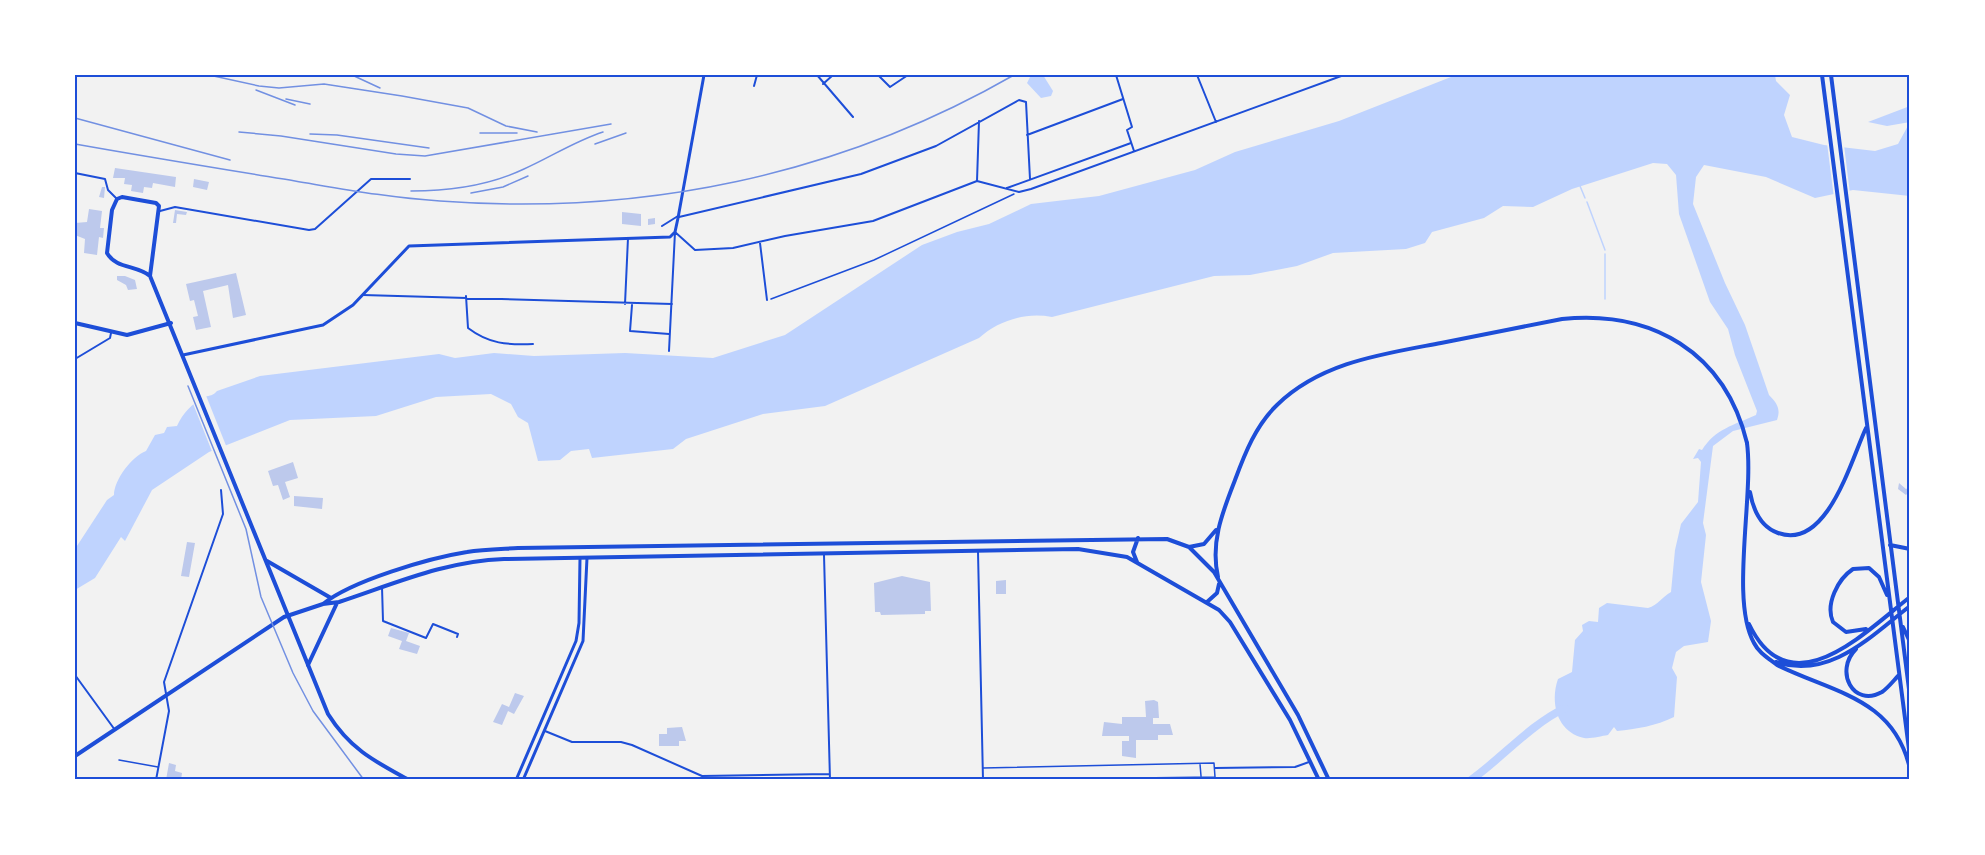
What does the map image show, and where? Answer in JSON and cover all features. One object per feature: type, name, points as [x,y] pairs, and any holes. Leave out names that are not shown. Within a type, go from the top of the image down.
[{"type":"main road","points":[[1821,75],[1910,757]]},
{"type":"main road","points":[[1831,75],[1910,696]]},
{"type":"main road","points":[[150,276],[160,211],[156,203],[127,197],[117,199],[112,210],[107,253],[116,263],[144,271],[150,276],[328,714],[340,734],[361,752],[409,780]]},
{"type":"main road","points":[[1207,602],[1217,593],[1220,583],[1215,555],[1218,527],[1250,442],[1276,406],[1297,388],[1321,374],[1372,357],[1562,319],[1583,317],[1626,320],[1659,331],[1690,352],[1722,387],[1738,416],[1747,442],[1749,483],[1743,596],[1746,618],[1755,645],[1770,660],[1875,709],[1894,730],[1910,770]]},
{"type":"main road","points":[[75,322],[111,333],[128,335],[171,323]]},
{"type":"main road","points":[[1749,483],[1756,510],[1768,528],[1784,535],[1807,532],[1820,521],[1834,500],[1867,428]]},
{"type":"main road","points":[[1189,547],[1204,544],[1218,527]]},
{"type":"main road","points":[[1137,562],[1133,552],[1138,538]]},
{"type":"main road","points":[[323,604],[339,592],[440,558],[468,552],[518,549],[1167,539],[1189,547],[1205,561],[1220,583],[1298,715],[1329,780]]},
{"type":"main road","points":[[1060,540],[1060,549]]},
{"type":"main road","points":[[886,543],[886,552]]},
{"type":"main road","points":[[1890,545],[1910,549]]},
{"type":"main road","points":[[649,547],[649,556]]},
{"type":"main road","points":[[518,549],[518,559]]},
{"type":"main road","points":[[75,756],[289,615],[323,604],[338,603],[434,569],[464,562],[587,557],[1060,549],[1112,553],[1137,562],[1207,602],[1230,622],[1290,720],[1319,780]]},
{"type":"main road","points":[[267,561],[331,598]]},
{"type":"main road","points":[[1870,628],[1850,633],[1840,629],[1833,621],[1831,603],[1844,577],[1856,568],[1872,570],[1881,580],[1890,604]]},
{"type":"main road","points":[[1746,618],[1765,649],[1779,658],[1798,663],[1814,662],[1833,656],[1910,597]]},
{"type":"main road","points":[[308,665],[338,603]]},
{"type":"main road","points":[[1770,660],[1794,666],[1816,666],[1835,660],[1910,606]]},
{"type":"main road","points":[[1899,617],[1910,642]]},
{"type":"main road","points":[[1862,642],[1850,655],[1845,667],[1847,680],[1854,690],[1864,694],[1877,694],[1886,689],[1899,674]]},
{"type":"main road","points":[[1290,720],[1298,715]]},
{"type":"street","points":[[669,351],[675,232],[704,75]]},
{"type":"street","points":[[754,86],[757,75]]},
{"type":"street","points":[[817,75],[853,117]]},
{"type":"street","points":[[823,84],[833,75]]},
{"type":"street","points":[[878,75],[890,87],[908,75]]},
{"type":"street","points":[[1116,75],[1132,127],[1127,130],[1134,151]]},
{"type":"street","points":[[1197,75],[1216,122]]},
{"type":"street","points":[[1332,75],[1334,79]]},
{"type":"street","points":[[675,232],[695,250],[733,248],[873,221],[977,181],[1019,192],[1344,75]]},
{"type":"street","points":[[1027,135],[1123,99]]},
{"type":"street","points":[[662,226],[678,217],[861,174],[936,146],[1019,100],[1026,102],[1030,180]]},
{"type":"street","points":[[977,181],[979,122]]},
{"type":"street","points":[[1005,189],[1131,143]]},
{"type":"street","points":[[75,173],[105,180],[108,190],[117,199]]},
{"type":"street","points":[[160,211],[175,207],[309,231],[315,229],[371,179],[410,179]]},
{"type":"street","points":[[183,355],[323,325],[343,314],[353,305],[409,246],[670,237],[675,232]]},
{"type":"street","points":[[625,304],[628,238]]},
{"type":"street","points":[[760,243],[767,300]]},
{"type":"street","points":[[363,295],[465,296],[625,304],[672,304]]},
{"type":"street","points":[[465,296],[468,328],[480,337],[500,345],[533,344]]},
{"type":"street","points":[[632,304],[630,331],[669,334]]},
{"type":"street","points":[[75,359],[110,338],[111,333]]},
{"type":"street","points":[[156,780],[169,711],[165,697],[165,682],[223,514],[221,490]]},
{"type":"street","points":[[978,551],[982,780],[1215,777],[1214,763],[983,768]]},
{"type":"street","points":[[824,553],[830,780]]},
{"type":"street","points":[[523,780],[563,691],[585,630],[587,557]]},
{"type":"street","points":[[516,780],[578,633],[580,558]]},
{"type":"street","points":[[382,587],[383,621],[426,638],[433,624],[459,634],[457,637]]},
{"type":"street","points":[[75,675],[115,730]]},
{"type":"street","points":[[555,688],[563,691]]},
{"type":"street","points":[[545,731],[572,742],[621,742],[632,745],[702,776],[830,774]]},
{"type":"street","points":[[119,760],[159,767]]},
{"type":"street","points":[[1215,768],[1295,767],[1311,761]]},
{"type":"street","points":[[1200,764],[1201,777]]},
{"type":"path","points":[[767,300],[791,293],[874,260],[1019,192]]},
{"type":"water","points":[[1034,75],[1043,75],[1053,91],[1051,96],[1041,98],[1027,83]]},
{"type":"water","points":[[1456,75],[1775,75],[1776,81],[1790,95],[1784,115],[1792,137],[1824,145],[1875,151],[1898,144],[1910,122],[1910,196],[1853,190],[1815,198],[1766,177],[1704,165],[1696,177],[1693,204],[1745,325],[1769,395],[1779,413],[1777,420],[1733,431],[1713,446],[1703,523],[1706,535],[1701,582],[1711,621],[1708,642],[1684,646],[1676,652],[1672,668],[1677,677],[1674,717],[1667,720],[1646,727],[1617,731],[1614,727],[1608,735],[1584,738],[1575,735],[1561,722],[1555,706],[1555,697],[1558,679],[1572,672],[1575,640],[1583,631],[1582,625],[1589,621],[1598,622],[1599,608],[1607,603],[1648,608],[1671,592],[1675,550],[1681,524],[1698,502],[1701,462],[1698,458],[1693,459],[1699,449],[1702,450],[1719,432],[1756,415],[1757,411],[1735,355],[1728,329],[1710,302],[1679,214],[1676,175],[1667,164],[1653,163],[1572,189],[1533,207],[1503,206],[1484,218],[1432,232],[1425,243],[1406,249],[1333,253],[1297,266],[1250,275],[1214,276],[1052,317],[1032,316],[1013,319],[995,326],[979,338],[825,406],[763,414],[686,439],[673,449],[592,458],[589,449],[571,451],[560,460],[538,461],[528,423],[518,417],[511,404],[491,394],[436,397],[376,416],[290,420],[209,452],[152,490],[125,541],[121,537],[95,578],[75,590],[75,549],[107,500],[114,495],[117,482],[125,469],[135,458],[146,451],[155,435],[164,433],[167,427],[177,426],[192,405],[217,391],[260,376],[439,354],[455,358],[494,353],[534,356],[625,353],[713,358],[785,335],[922,245],[957,232],[989,224],[1031,204],[1099,196],[1195,170],[1235,152],[1339,121]]},
{"type":"water","points":[[1910,106],[1910,122],[1887,126],[1868,122]]},
{"type":"pier","points":[[1827,143],[1844,145],[1850,194],[1834,198]]},
{"type":"pier","points":[[205,393],[227,448],[213,454],[192,401]]},
{"type":"building","points":[[115,168],[176,177],[175,187],[153,183],[152,188],[144,187],[143,193],[131,191],[132,185],[124,184],[125,178],[113,178]]},
{"type":"building","points":[[194,179],[209,182],[207,190],[193,187]]},
{"type":"building","points":[[102,187],[105,187],[104,198],[99,197]]},
{"type":"building","points":[[89,209],[102,211],[100,228],[104,228],[103,238],[99,237],[97,255],[84,253],[85,239],[75,235],[75,223],[87,222]]},
{"type":"building","points":[[175,210],[187,212],[186,215],[177,214],[176,223],[173,223]]},
{"type":"building","points":[[622,212],[641,214],[641,226],[622,224]]},
{"type":"building","points":[[655,218],[655,224],[648,225],[648,219]]},
{"type":"building","points":[[236,273],[246,315],[233,318],[228,285],[203,291],[211,327],[196,330],[193,317],[198,316],[194,300],[190,301],[186,284]]},
{"type":"building","points":[[117,276],[135,280],[137,289],[128,290],[126,285],[117,280]]},
{"type":"building","points":[[293,462],[298,478],[285,482],[290,497],[283,500],[278,485],[273,486],[268,471]]},
{"type":"building","points":[[1899,483],[1906,489],[1910,487],[1910,495],[1898,489]]},
{"type":"building","points":[[294,496],[323,498],[322,509],[294,506]]},
{"type":"building","points":[[187,542],[195,543],[189,577],[181,576]]},
{"type":"building","points":[[902,576],[930,582],[931,611],[925,611],[925,614],[881,615],[880,612],[875,612],[874,583]]},
{"type":"building","points":[[1006,580],[1006,594],[996,594],[996,581]]},
{"type":"building","points":[[391,628],[409,633],[406,641],[420,646],[417,654],[399,649],[402,641],[388,636]]},
{"type":"building","points":[[515,693],[524,696],[514,714],[508,711],[502,725],[493,722],[502,704],[509,707]]},
{"type":"building","points":[[1145,701],[1158,702],[1159,718],[1153,718],[1153,724],[1170,724],[1173,735],[1158,735],[1158,740],[1136,740],[1136,758],[1122,756],[1122,741],[1129,741],[1129,736],[1102,736],[1104,722],[1122,724],[1122,717],[1146,717]]},
{"type":"building","points":[[682,727],[686,741],[679,741],[679,746],[659,746],[659,734],[667,734],[667,728]]},
{"type":"building","points":[[169,763],[176,765],[175,771],[182,773],[181,780],[166,780]]},
{"type":"waterway","points":[[1580,186],[1585,198]]},
{"type":"waterway","points":[[1587,202],[1605,250]]},
{"type":"waterway","points":[[1605,254],[1605,299]]},
{"type":"waterway","points":[[1471,780],[1528,732],[1565,708]]},
{"type":"railway","points":[[209,75],[259,86],[279,88],[324,84],[402,96],[468,108],[506,126],[537,132]]},
{"type":"railway","points":[[352,75],[380,88]]},
{"type":"railway","points":[[75,144],[403,198],[515,204],[590,202],[664,194],[737,182],[808,163],[878,139],[947,110],[1014,75]]},
{"type":"railway","points":[[256,90],[295,105]]},
{"type":"railway","points":[[286,99],[310,104]]},
{"type":"railway","points":[[75,118],[230,160]]},
{"type":"railway","points":[[239,132],[425,156],[611,124]]},
{"type":"railway","points":[[411,191],[454,189],[496,180],[603,132]]},
{"type":"railway","points":[[480,133],[517,133]]},
{"type":"railway","points":[[595,144],[626,133]]},
{"type":"railway","points":[[310,134],[337,135],[429,148]]},
{"type":"railway","points":[[471,193],[503,187],[528,176]]},
{"type":"railway","points":[[188,386],[246,529],[261,597],[293,673],[313,711],[364,780]]}]
